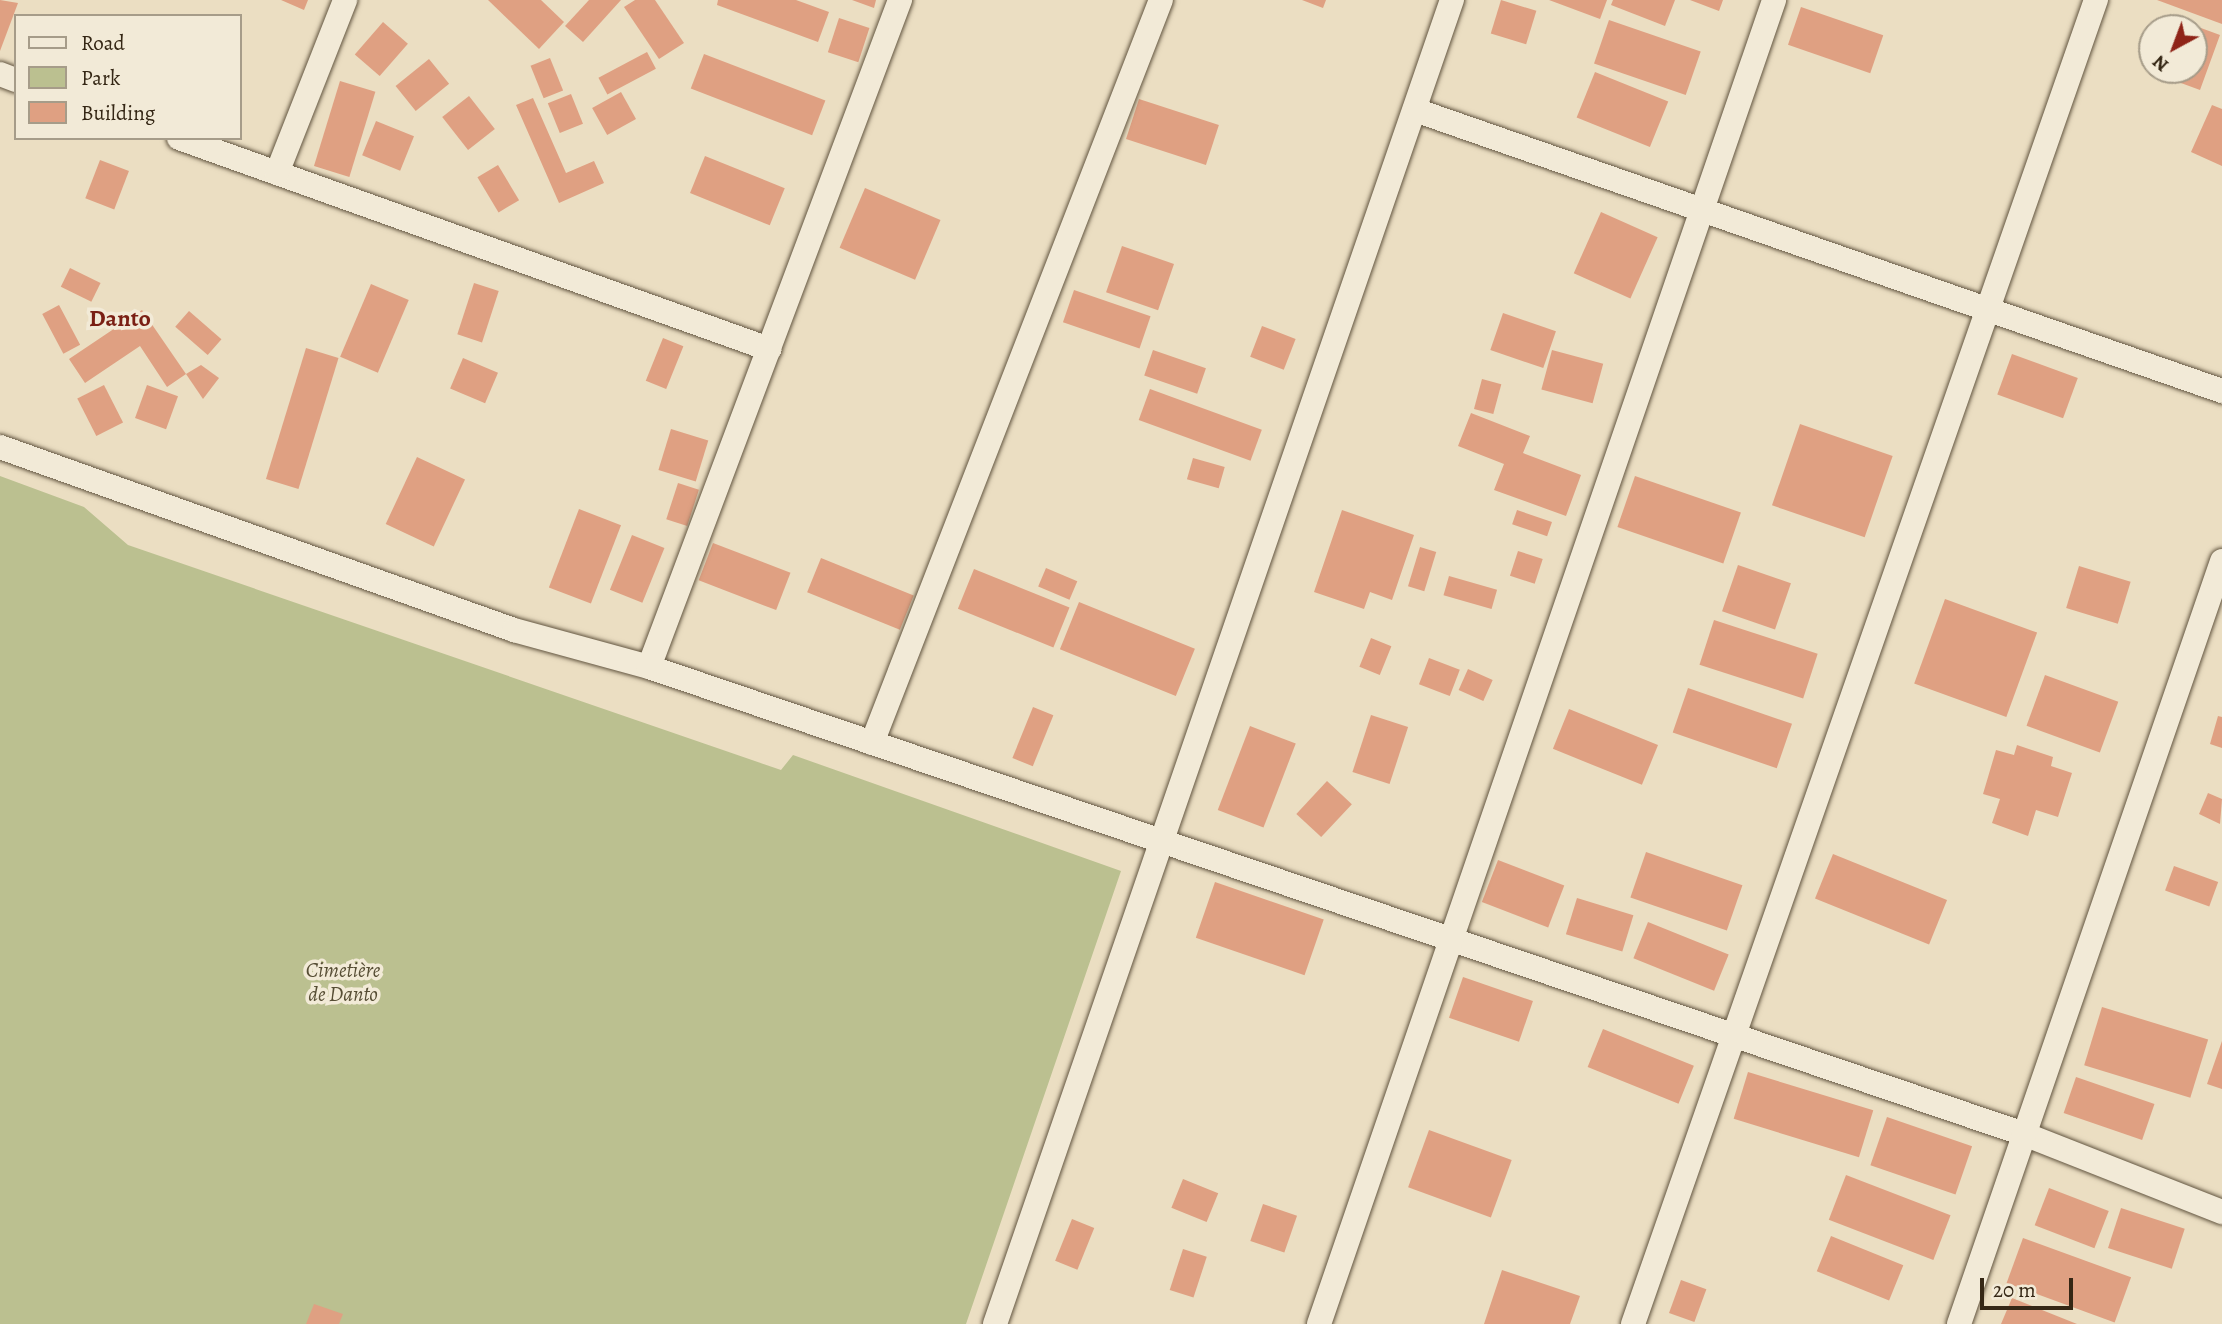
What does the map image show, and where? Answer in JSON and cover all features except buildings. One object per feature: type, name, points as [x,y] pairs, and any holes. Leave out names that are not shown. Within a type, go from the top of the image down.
[{"type":"street","points":[[277,173],[345,0]]},
{"type":"street","points":[[649,667],[900,0]]},
{"type":"street","points":[[872,743],[1161,0]]},
{"type":"street","points":[[995,1324],[1452,0]]},
{"type":"street","points":[[1319,1324],[1774,0]]},
{"type":"street","points":[[1633,1324],[2096,0]]},
{"type":"street","points":[[1415,110],[2222,391]]},
{"type":"street","points":[[185,140],[769,349]]},
{"type":"street","points":[[0,447],[514,630],[649,667],[1450,941],[2024,1133],[2222,1212]]},
{"type":"street","points":[[1959,1324],[2222,561]]},
{"type":"green space","name":"Cimetière de Danto","points":[[0,476],[84,507],[128,545],[781,770],[793,755],[1121,871],[966,1324],[0,1324]]},
{"type":"district","name":"Danto","points":[[120,319]]}]
